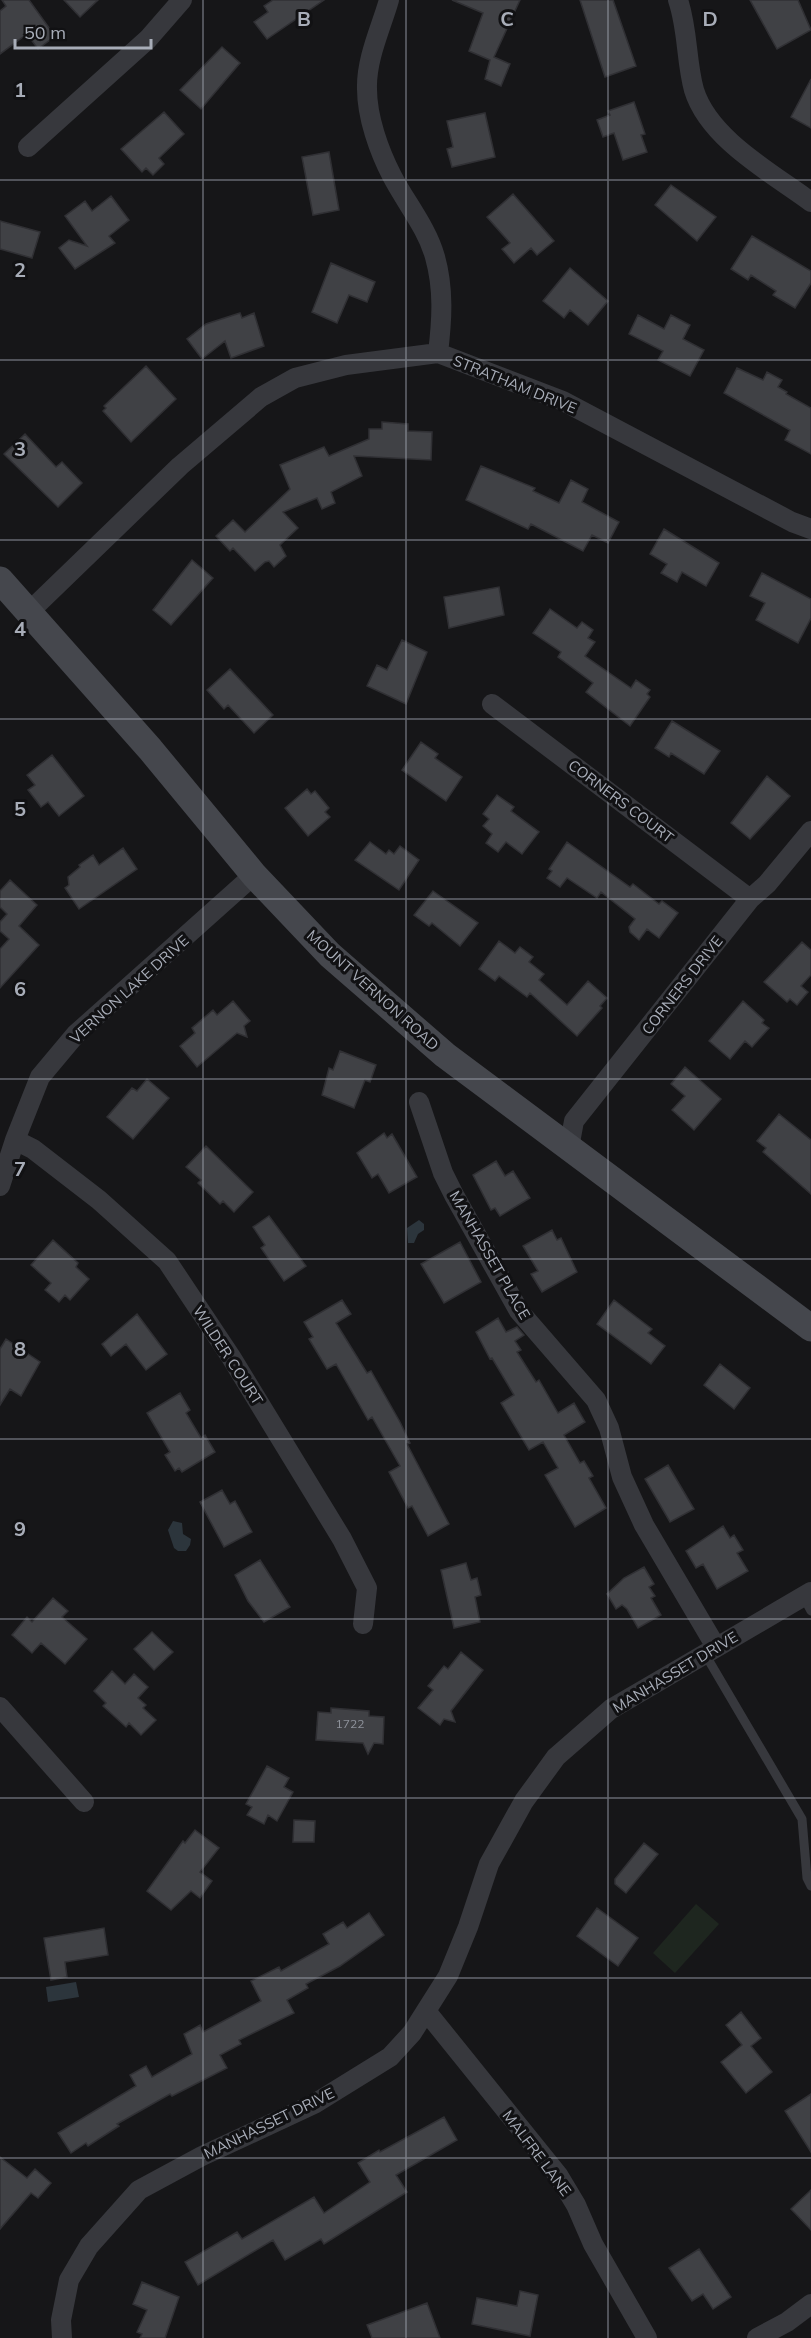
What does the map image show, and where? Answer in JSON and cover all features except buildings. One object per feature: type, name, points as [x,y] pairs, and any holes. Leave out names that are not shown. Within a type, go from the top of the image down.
[{"type":"main road","name":"MOUNT VERNON ROAD","points":[[0,580],[30,611],[254,875],[330,955],[445,1055],[811,1328]]},
{"type":"street","points":[[28,147],[148,39],[182,0]]},
{"type":"street","points":[[389,0],[374,47],[366,87],[368,112],[391,175],[421,225],[435,256],[443,313],[438,353]]},
{"type":"street","points":[[678,0],[688,63],[695,91],[705,115],[726,138],[811,202]]},
{"type":"street","name":"STRATHAM DRIVE","points":[[30,611],[180,466],[261,397],[295,378],[346,365],[438,353],[563,401],[696,473],[792,522],[811,529]]},
{"type":"street","name":"CORNERS COURT","points":[[492,704],[750,899]]},
{"type":"street","name":"CORNERS DRIVE","points":[[569,1148],[574,1121],[750,899],[767,884],[811,831]]},
{"type":"street","name":"VERNON LAKE DRIVE","points":[[0,1186],[40,1077],[76,1034],[254,875]]},
{"type":"street","name":"MANHASSET PLACE","points":[[419,1102],[443,1173],[519,1311],[596,1400],[609,1428],[622,1477],[646,1529],[711,1651]]},
{"type":"street","name":"WILDER COURT","points":[[15,1140],[33,1149],[99,1200],[167,1261],[231,1357],[342,1539],[367,1588],[363,1624]]},
{"type":"street","name":"MANHASSET DRIVE","points":[[62,2338],[61,2320],[69,2280],[89,2246],[139,2190],[202,2156],[314,2104],[390,2057],[412,2033],[448,1976],[489,1864],[524,1801],[556,1757],[611,1709],[711,1651],[808,1600]]},
{"type":"street","points":[[0,1707],[84,1802]]},
{"type":"street","name":"MALFRE LANE","points":[[426,2011],[558,2175],[576,2205],[593,2244],[647,2338]]},
{"type":"street","points":[[757,2338],[787,2322],[811,2304]]},
{"type":"lane","points":[[711,1651],[807,1816],[807,1878],[811,1886]]},
{"type":"shaded area","points":[[419,1220],[424,1224],[424,1230],[418,1234],[414,1243],[408,1243],[407,1228]]},
{"type":"shaded area","points":[[173,1521],[182,1523],[183,1534],[191,1539],[186,1551],[178,1551],[174,1548],[168,1530]]},
{"type":"shaded area","points":[[696,1904],[719,1924],[675,1973],[653,1953]]},
{"type":"shaded area","points":[[76,1982],[79,1997],[48,2002],[46,1987]]}]
